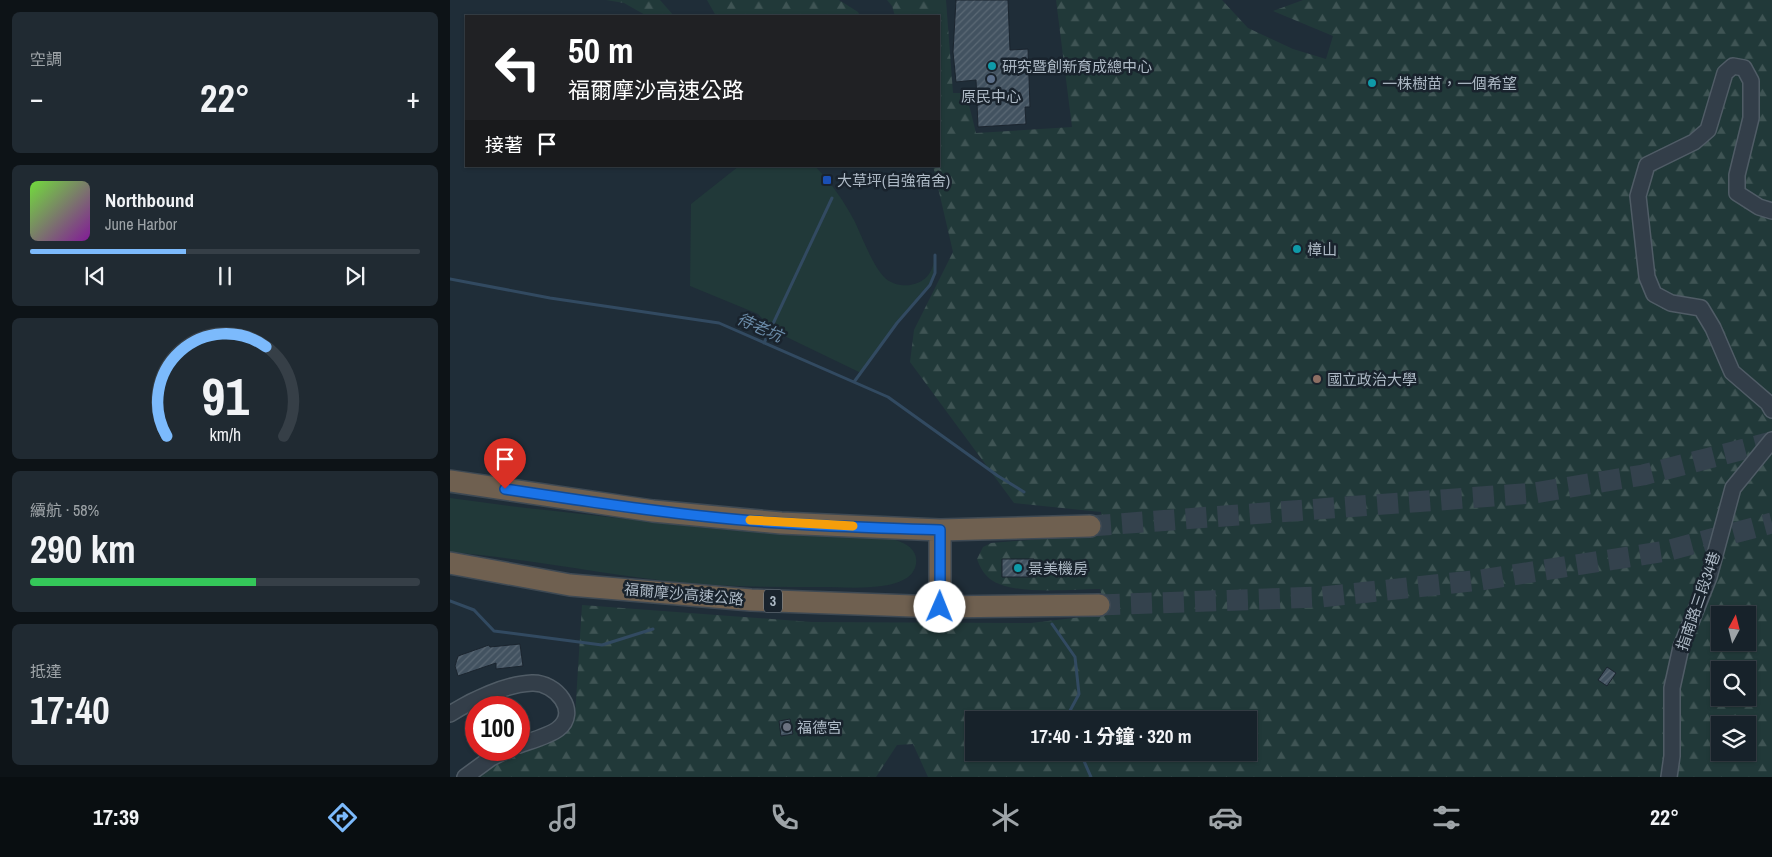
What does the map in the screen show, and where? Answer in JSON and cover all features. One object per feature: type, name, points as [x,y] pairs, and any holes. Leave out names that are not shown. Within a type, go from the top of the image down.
[{"type":"highway","points":[[450,481],[663,512],[780,523],[940,530],[1090,526]]},
{"type":"highway","points":[[940,530],[940,607]]},
{"type":"highway","name":"福爾摩沙高速公路","points":[[450,563],[570,585],[751,600],[940,607],[1099,605]]},
{"type":"street","points":[[1772,211],[1759,207],[1737,193],[1737,176],[1751,118],[1751,81],[1744,68],[1733,66],[1725,73],[1708,130],[1694,142],[1647,165],[1638,196],[1646,277],[1654,294],[1671,303],[1701,308],[1713,328],[1732,372],[1768,403],[1772,410]]},
{"type":"street","name":"指南路三段34巷","points":[[1669,777],[1672,756],[1672,688],[1681,647],[1709,578],[1733,488],[1772,440]]},
{"type":"street","points":[[488,696],[514,686],[534,683],[555,690],[563,698],[566,712],[565,721],[557,729],[530,740]]},
{"type":"street","points":[[450,714],[465,705]]},
{"type":"street","points":[[466,777],[488,761]]},
{"type":"green space","points":[[606,0],[660,0],[673,15],[645,15],[624,3]]},
{"type":"green space","points":[[707,0],[839,0],[858,12],[860,15],[715,15]]},
{"type":"green space","name":"國立政治大學","points":[[887,0],[946,0],[953,93],[966,93],[976,133],[1072,127],[1056,0],[1222,0],[1248,28],[1293,49],[1326,59],[1333,36],[1273,11],[1303,0],[1772,0],[1772,777],[928,777],[913,744],[897,745],[876,777],[473,777],[473,774],[502,761],[530,761],[530,749],[566,733],[575,716],[582,605],[812,622],[1031,623],[1107,614],[1100,589],[1027,590],[1000,584],[985,574],[977,559],[983,547],[991,543],[1103,534],[1101,512],[1014,503],[910,362],[914,330],[953,252],[933,167],[940,167],[940,15],[895,15],[892,6]]},
{"type":"green space","points":[[738,167],[816,167],[842,200],[855,222],[868,251],[884,277],[895,284],[914,284],[925,279],[932,269],[935,260],[933,276],[929,284],[898,320],[861,373],[774,331],[758,314],[690,286],[691,204]]},
{"type":"green space","points":[[450,498],[716,529],[879,536],[897,540],[912,549],[916,556],[916,564],[912,573],[907,578],[896,583],[875,587],[752,586],[655,580],[450,552]]},
{"type":"building","name":"研究暨創新育成總中心","points":[[956,0],[1008,0],[1010,50],[1028,49],[1030,107],[1025,107],[1026,124],[978,127],[976,80],[956,82],[953,52]]},
{"type":"building","name":"景美機房","points":[[1002,559],[1034,559],[1033,577],[1002,577]]},
{"type":"building","points":[[520,644],[523,666],[496,669],[496,663],[458,676],[455,666],[458,656],[489,645],[490,647]]},
{"type":"building","points":[[1607,667],[1616,673],[1607,686],[1598,680]]},
{"type":"building","points":[[790,719],[793,734],[781,736],[779,721]]},
{"type":"waterway","points":[[764,343],[832,198]]},
{"type":"waterway","points":[[854,382],[897,323],[930,285],[935,273],[935,255]]},
{"type":"waterway","name":"待老坑","points":[[450,279],[550,298],[719,323],[888,397],[998,476],[1024,492]]},
{"type":"waterway","points":[[450,601],[474,610],[494,631],[602,645],[653,629]]},
{"type":"waterway","name":"待老坑","points":[[1052,624],[1075,657],[1079,694],[1070,711]]},
{"type":"waterway","name":"待老坑","points":[[1084,761],[1091,777]]},
{"type":"tunnel","points":[[1090,526],[1534,493],[1643,475],[1772,442]]},
{"type":"tunnel","points":[[1099,605],[1322,597],[1481,580],[1666,551],[1772,523]]},
{"type":"slow traffic","points":[[750,520],[853,526]]},
{"type":"place","name":"研究暨創新育成總中心","points":[[992,66]]},
{"type":"place","name":"原民中心","points":[[991,79]]},
{"type":"place","name":"一株樹苗，一個希望","points":[[1372,83]]},
{"type":"place","name":"大草坪(自強宿舍)","points":[[827,180]]},
{"type":"place","name":"樟山","points":[[1297,249]]},
{"type":"place","name":"國立政治大學","points":[[1317,379]]},
{"type":"place","name":"景美機房","points":[[1018,568]]},
{"type":"place","name":"福德宮","points":[[787,727]]},
{"type":"route","points":[[505,489],[653,511],[780,523],[940,530],[940,607]]}]
